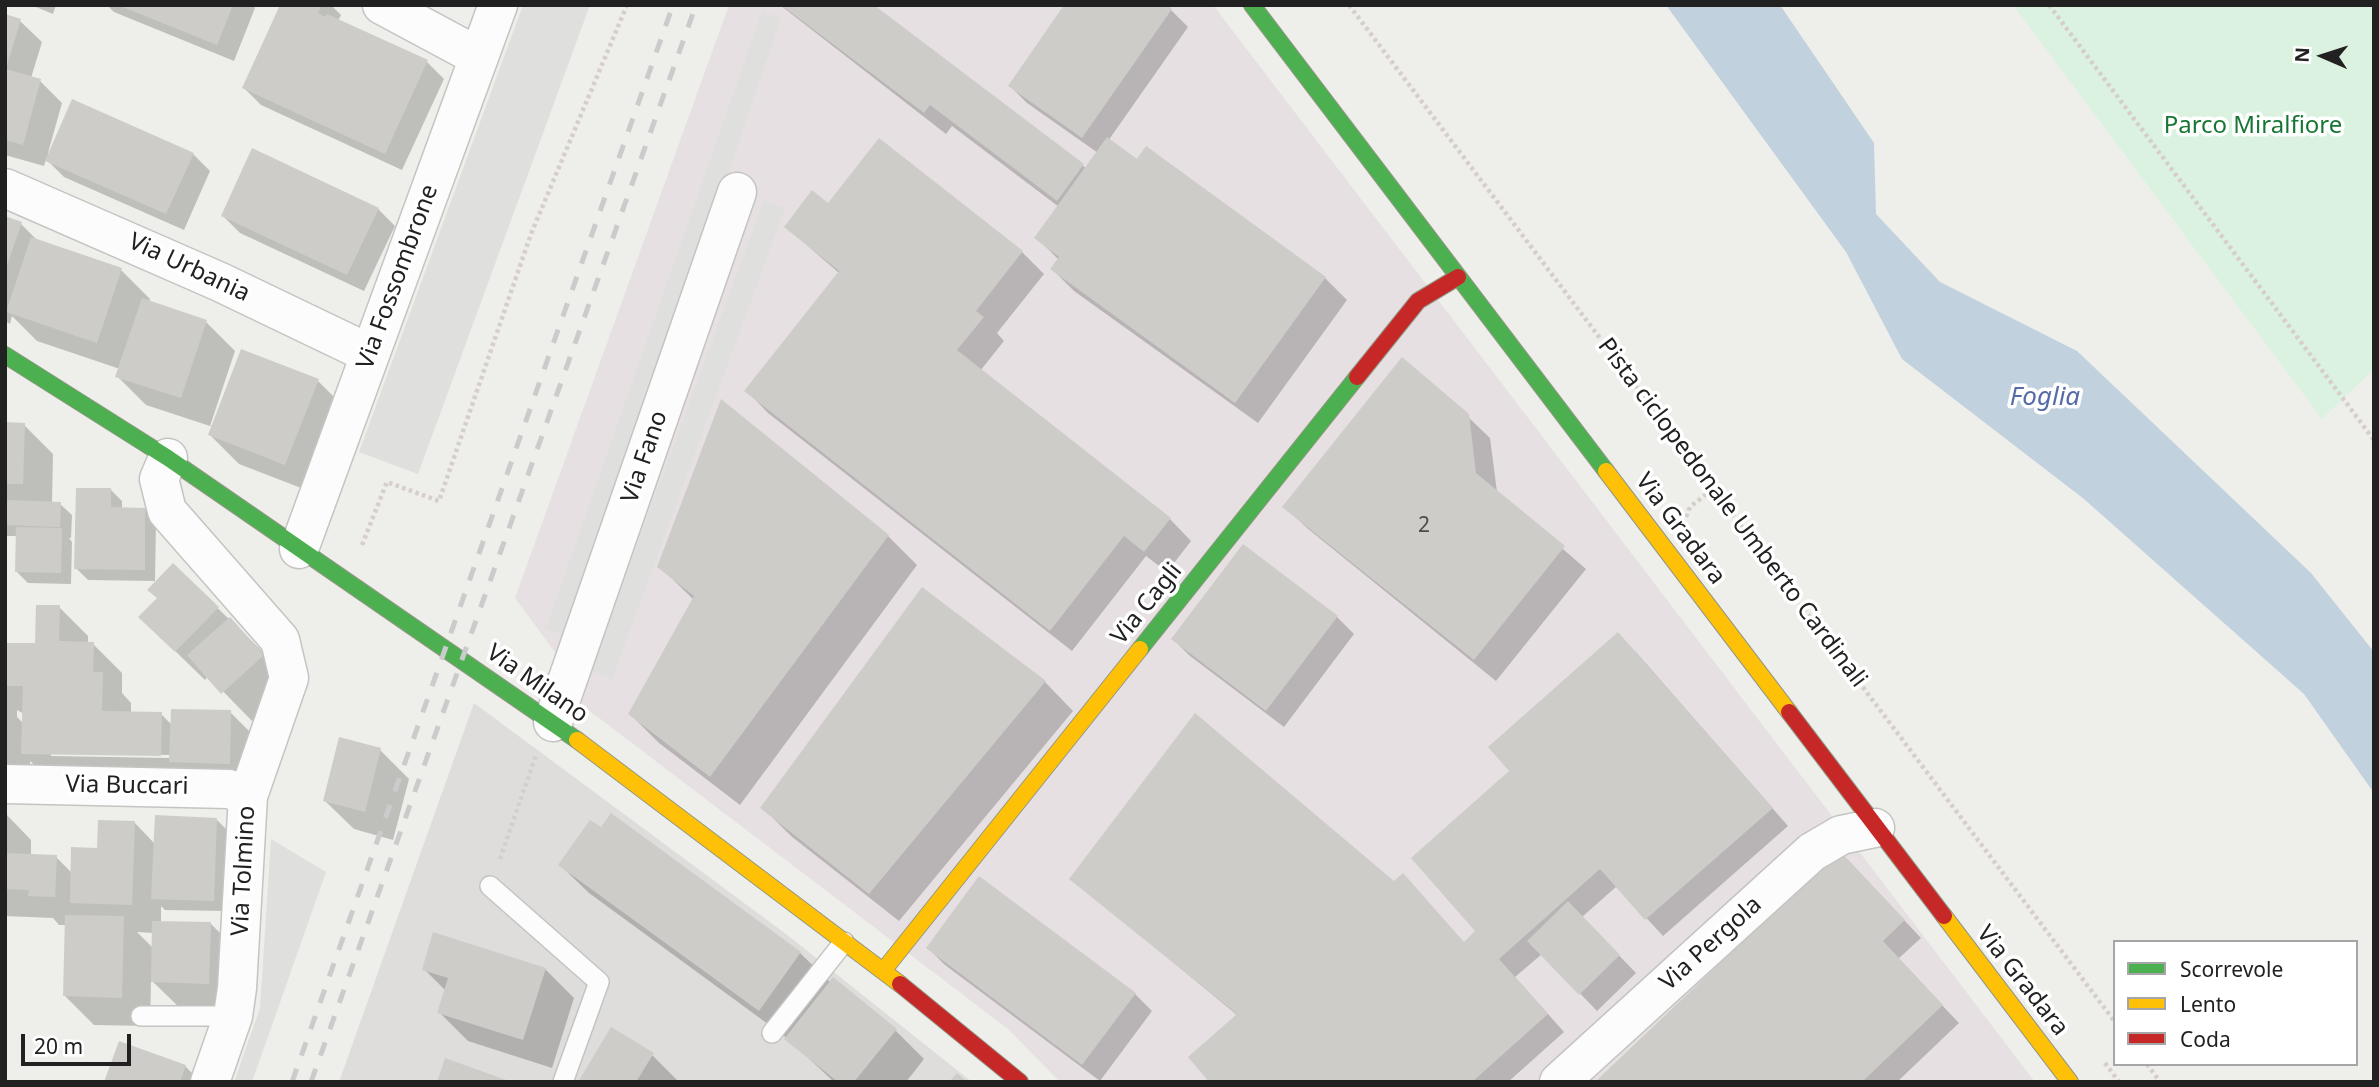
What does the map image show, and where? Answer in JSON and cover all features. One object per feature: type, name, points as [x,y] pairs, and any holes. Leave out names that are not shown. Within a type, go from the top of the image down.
[{"type":"street","points":[[382,5],[479,57]]},
{"type":"street","name":"Via Fossombrone","points":[[299,549],[498,5]]},
{"type":"street","name":"Via Gradara","points":[[1252,5],[2070,1082]]},
{"type":"street","name":"Via Urbania","points":[[5,188],[196,271],[370,354]]},
{"type":"street","name":"Via Fano","points":[[545,736],[737,192]]},
{"type":"street","name":"Via Cagli","points":[[883,971],[1418,301],[1458,277]]},
{"type":"street","name":"Via Milano","points":[[5,355],[168,458],[299,549],[545,736],[844,942],[1020,1082]]},
{"type":"street","name":"Via Tolmino","points":[[168,458],[159,478],[167,511],[280,640],[289,678],[247,796],[237,988],[233,1016],[210,1082]]},
{"type":"street","name":"Via Buccari","points":[[5,784],[229,789],[247,796]]},
{"type":"street","name":"Via Pergola","points":[[1559,1082],[1812,852],[1842,835],[1875,828]]},
{"type":"lane","points":[[490,886],[599,982],[563,1082]]},
{"type":"lane","points":[[772,1033],[844,942]]},
{"type":"lane","points":[[141,1016],[233,1016]]},
{"type":"path","points":[[362,546],[387,482],[439,501],[531,234],[627,5]]},
{"type":"path","name":"Pista ciclopedonale Umberto Cardinali","points":[[1349,5],[2113,1019]]},
{"type":"path","points":[[2049,5],[2374,440]]},
{"type":"path","points":[[1686,519],[1690,507],[1714,488]]},
{"type":"path","points":[[490,886],[545,736]]},
{"type":"path","points":[[2148,1066],[2160,1082]]},
{"type":"shaded area","points":[[523,5],[590,5],[418,474],[359,452]]},
{"type":"shaded area","points":[[729,5],[1213,5],[2035,1082],[1060,1082],[1008,1029],[578,702],[560,659],[515,598]]},
{"type":"shaded area","points":[[762,12],[781,18],[570,638],[546,629]]},
{"type":"shaded area","points":[[764,200],[785,208],[612,679],[591,671]]},
{"type":"shaded area","points":[[474,703],[786,934],[972,1082],[339,1082]]},
{"type":"shaded area","points":[[271,839],[326,872],[252,1082],[234,1082],[260,1008]]},
{"type":"green space","name":"Parco Miralfiore","points":[[2013,5],[2374,5],[2374,369],[2322,419]]},
{"type":"water","name":"Foglia","points":[[1666,5],[1780,5],[1874,143],[1876,214],[1940,282],[2077,351],[2311,573],[2374,652],[2374,793],[2304,694],[2084,499],[1902,359],[1846,252]]},
{"type":"building","points":[[118,5],[233,5],[217,45]]},
{"type":"building","points":[[280,5],[321,5],[318,13],[325,17],[327,14],[428,60],[385,154],[242,88]]},
{"type":"building","points":[[781,5],[874,5],[1084,164],[1057,201],[930,105],[924,113]]},
{"type":"building","points":[[1064,5],[1167,5],[1172,9],[1082,138],[1008,86]]},
{"type":"building","points":[[5,14],[21,19],[6,69],[41,79],[23,145],[5,140]]},
{"type":"building","points":[[72,99],[194,153],[166,214],[45,161]]},
{"type":"building","points":[[1107,137],[1137,159],[1146,146],[1326,277],[1235,403],[1050,269],[1059,257],[1034,238]]},
{"type":"building","points":[[879,138],[1023,251],[976,311],[984,317],[957,350],[1171,518],[1144,552],[1124,536],[1050,631],[744,391],[839,271],[784,227],[812,190],[828,203]]},
{"type":"building","points":[[252,148],[379,208],[347,275],[221,216]]},
{"type":"building","points":[[5,216],[22,222],[6,268],[5,268]]},
{"type":"building","points":[[31,237],[122,268],[97,343],[6,312]]},
{"type":"building","points":[[142,298],[207,320],[181,398],[115,377]]},
{"type":"building","points":[[241,349],[319,379],[285,465],[208,435]]},
{"type":"building","points":[[1402,357],[1469,414],[1476,473],[1565,546],[1474,660],[1282,507]]},
{"type":"building","points":[[721,399],[889,535],[710,777],[628,714],[694,596],[657,567]]},
{"type":"building","points":[[5,422],[25,423],[23,484],[5,484]]},
{"type":"building","points":[[76,488],[111,488],[111,507],[145,508],[145,570],[74,569]]},
{"type":"building","points":[[5,500],[61,502],[60,527],[5,525]]},
{"type":"building","points":[[16,527],[62,528],[61,573],[15,572]]},
{"type":"building","points":[[1243,544],[1338,616],[1266,711],[1171,639]]},
{"type":"building","points":[[173,563],[219,607],[175,652],[138,617],[157,598],[147,590]]},
{"type":"building","points":[[922,587],[1046,681],[869,894],[760,808]]},
{"type":"building","points":[[36,605],[60,605],[59,641],[94,642],[93,672],[103,672],[102,711],[162,712],[161,756],[21,754],[23,686],[5,686],[5,643],[35,643]]},
{"type":"building","points":[[230,617],[264,655],[221,694],[187,655]]},
{"type":"building","points":[[1618,632],[1773,808],[1645,920],[1600,869],[1499,959],[1548,1014],[1472,1082],[1209,1082],[1188,1057],[1237,1014],[1069,879],[1195,713],[1394,881],[1403,873],[1464,942],[1475,931],[1411,858],[1509,771],[1488,747]]},
{"type":"building","points":[[171,709],[231,710],[230,764],[169,762]]},
{"type":"building","points":[[339,737],[381,748],[365,812],[323,801]]},
{"type":"building","points":[[611,813],[801,952],[759,1011],[558,865],[590,820],[601,827]]},
{"type":"building","points":[[155,815],[217,818],[214,901],[151,899]]},
{"type":"building","points":[[98,820],[135,821],[132,905],[70,903],[71,847],[97,848]]},
{"type":"building","points":[[1839,850],[1905,920],[1883,941],[1943,1005],[1862,1082],[1595,1082]]},
{"type":"building","points":[[5,853],[57,855],[55,897],[28,896],[29,890],[5,889]]},
{"type":"building","points":[[979,876],[1136,993],[1082,1065],[926,948]]},
{"type":"building","points":[[1568,901],[1620,955],[1579,995],[1527,941]]},
{"type":"building","points":[[65,915],[124,916],[122,998],[63,996]]},
{"type":"building","points":[[152,921],[211,922],[209,984],[151,982]]},
{"type":"building","points":[[433,932],[546,968],[523,1040],[437,1013],[448,978],[422,970]]},
{"type":"building","points":[[833,977],[897,1029],[854,1082],[838,1082],[784,1039]]},
{"type":"building","points":[[611,1027],[654,1053],[636,1082],[578,1082]]},
{"type":"building","points":[[119,1041],[186,1065],[180,1082],[104,1082]]},
{"type":"building","points":[[445,1058],[509,1081],[509,1082],[437,1082]]},
{"type":"building","points":[[957,1073],[967,1082],[949,1082]]},
{"type":"railway","points":[[292,1082],[673,5]]},
{"type":"railway","points":[[311,1082],[696,5]]},
{"type":"traffic: fast","points":[[1252,5],[1606,471]]},
{"type":"traffic: fast","points":[[5,355],[168,458],[577,740]]},
{"type":"traffic: fast","points":[[1140,649],[1357,377]]},
{"type":"traffic: slow","points":[[1606,471],[1789,712]]},
{"type":"traffic: slow","points":[[883,971],[1140,649]]},
{"type":"traffic: slow","points":[[577,740],[900,984]]},
{"type":"traffic: slow","points":[[1944,916],[2070,1082]]},
{"type":"traffic: jam","points":[[1357,377],[1418,301],[1458,277]]},
{"type":"traffic: jam","points":[[1789,712],[1944,916]]},
{"type":"traffic: jam","points":[[900,984],[1020,1082]]}]
